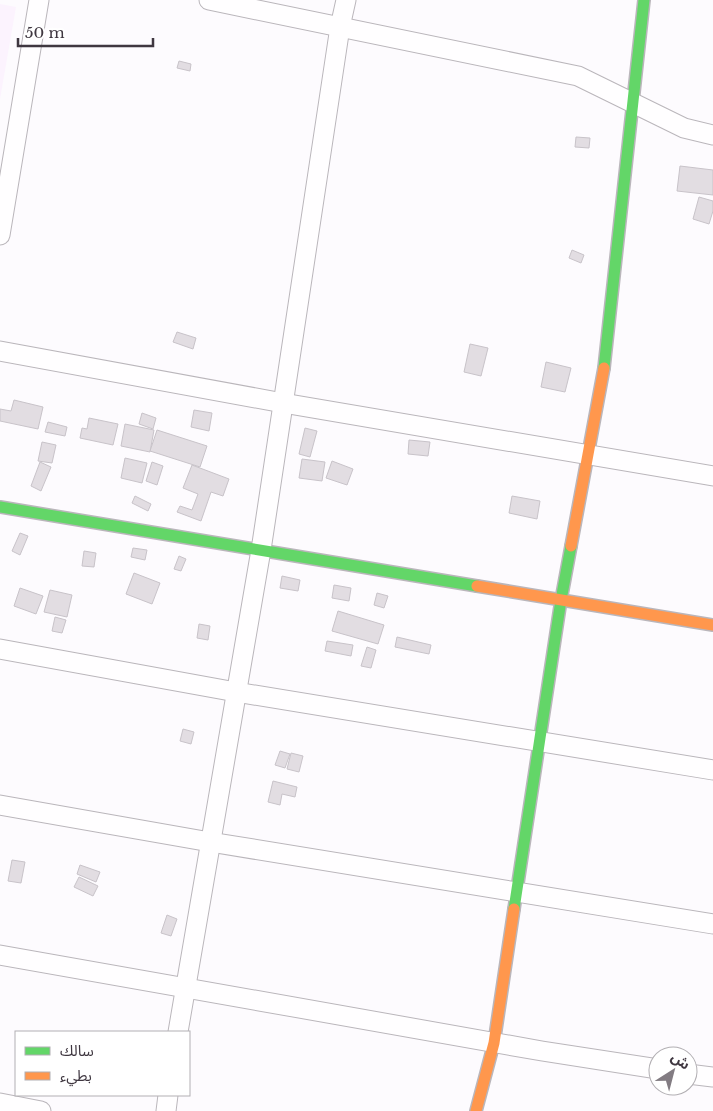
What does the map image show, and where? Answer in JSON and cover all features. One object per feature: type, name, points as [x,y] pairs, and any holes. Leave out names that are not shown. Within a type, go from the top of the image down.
[{"type":"street","points":[[0,235],[39,0]]},
{"type":"street","points":[[209,0],[578,76],[684,128],[713,135]]},
{"type":"street","points":[[178,1031],[261,550],[340,27],[346,0]]},
{"type":"street","points":[[476,1111],[494,1043],[561,600],[603,382],[644,0]]},
{"type":"street","points":[[0,351],[283,404],[713,476]]},
{"type":"street","points":[[0,507],[713,625]]},
{"type":"street","points":[[0,649],[236,692],[713,770]]},
{"type":"street","points":[[0,806],[713,924]]},
{"type":"street","points":[[0,955],[494,1043],[648,1067]]},
{"type":"street","points":[[698,1075],[713,1077]]},
{"type":"street","points":[[166,1111],[168,1096]]},
{"type":"street","points":[[0,1103],[41,1111]]},
{"type":"shaded area","points":[[0,4],[16,7],[0,99]]},
{"type":"building","points":[[179,61],[191,64],[190,71],[177,68]]},
{"type":"building","points":[[576,137],[590,138],[589,148],[575,147]]},
{"type":"building","points":[[680,166],[713,170],[713,195],[677,191]]},
{"type":"building","points":[[699,197],[713,201],[713,211],[709,224],[693,219]]},
{"type":"building","points":[[572,250],[584,255],[581,263],[569,258]]},
{"type":"building","points":[[177,332],[196,338],[193,349],[173,342]]},
{"type":"building","points":[[470,344],[488,348],[481,376],[464,372]]},
{"type":"building","points":[[546,362],[571,368],[565,392],[541,387]]},
{"type":"building","points":[[14,400],[43,407],[38,429],[0,421],[0,409],[11,411]]},
{"type":"building","points":[[194,410],[212,413],[209,431],[191,427]]},
{"type":"building","points":[[142,413],[156,418],[153,429],[139,424]]},
{"type":"building","points":[[89,418],[118,424],[113,445],[80,438],[82,428],[87,429]]},
{"type":"building","points":[[48,422],[67,427],[65,436],[45,432]]},
{"type":"building","points":[[125,424],[154,430],[150,452],[121,446]]},
{"type":"building","points":[[305,428],[317,431],[310,457],[299,454]]},
{"type":"building","points":[[157,430],[207,446],[200,467],[150,451]]},
{"type":"building","points":[[409,440],[430,442],[428,456],[408,454]]},
{"type":"building","points":[[42,442],[56,445],[52,463],[38,461]]},
{"type":"building","points":[[125,458],[147,463],[142,483],[121,478]]},
{"type":"building","points":[[302,459],[325,462],[322,481],[299,478]]},
{"type":"building","points":[[332,461],[353,469],[347,485],[326,478]]},
{"type":"building","points":[[40,462],[51,467],[41,491],[31,486]]},
{"type":"building","points":[[152,462],[163,466],[157,485],[146,481]]},
{"type":"building","points":[[192,465],[229,479],[223,496],[211,492],[201,521],[177,512],[180,506],[192,510],[198,494],[183,488]]},
{"type":"building","points":[[135,496],[151,504],[148,511],[132,503]]},
{"type":"building","points":[[512,496],[540,501],[537,519],[509,513]]},
{"type":"building","points":[[20,533],[28,536],[20,555],[12,551]]},
{"type":"building","points":[[133,548],[147,550],[145,560],[131,557]]},
{"type":"building","points":[[84,551],[96,553],[94,567],[82,566]]},
{"type":"building","points":[[179,556],[186,559],[181,571],[174,569]]},
{"type":"building","points":[[134,573],[160,583],[152,604],[126,594]]},
{"type":"building","points":[[282,576],[300,580],[298,591],[280,588]]},
{"type":"building","points":[[334,585],[351,588],[349,601],[332,598]]},
{"type":"building","points":[[20,588],[43,596],[36,614],[14,606]]},
{"type":"building","points":[[50,590],[72,595],[67,617],[44,612]]},
{"type":"building","points":[[377,593],[388,596],[384,608],[374,605]]},
{"type":"building","points":[[338,611],[384,625],[378,644],[332,631]]},
{"type":"building","points":[[55,617],[66,620],[62,633],[52,631]]},
{"type":"building","points":[[199,624],[210,626],[208,640],[197,638]]},
{"type":"building","points":[[397,637],[431,645],[429,654],[395,647]]},
{"type":"building","points":[[327,641],[353,645],[351,656],[325,651]]},
{"type":"building","points":[[367,647],[376,650],[371,668],[361,666]]},
{"type":"building","points":[[183,729],[194,732],[191,744],[180,741]]},
{"type":"building","points":[[280,751],[290,754],[285,768],[275,765]]},
{"type":"building","points":[[291,753],[303,756],[299,772],[287,769]]},
{"type":"building","points":[[273,781],[297,787],[295,797],[282,794],[280,805],[268,802]]},
{"type":"building","points":[[12,860],[25,862],[21,883],[8,881]]},
{"type":"building","points":[[80,865],[100,872],[96,882],[77,874]]},
{"type":"building","points":[[79,877],[98,886],[93,896],[74,887]]},
{"type":"building","points":[[167,915],[177,919],[171,936],[161,933]]},
{"type":"traffic: fast","points":[[604,368],[644,0]]},
{"type":"traffic: fast","points":[[0,507],[477,586]]},
{"type":"traffic: fast","points":[[514,909],[561,600],[571,546]]},
{"type":"traffic: slow","points":[[571,546],[604,368]]},
{"type":"traffic: slow","points":[[477,586],[713,625]]},
{"type":"traffic: slow","points":[[476,1111],[494,1043],[514,909]]}]
